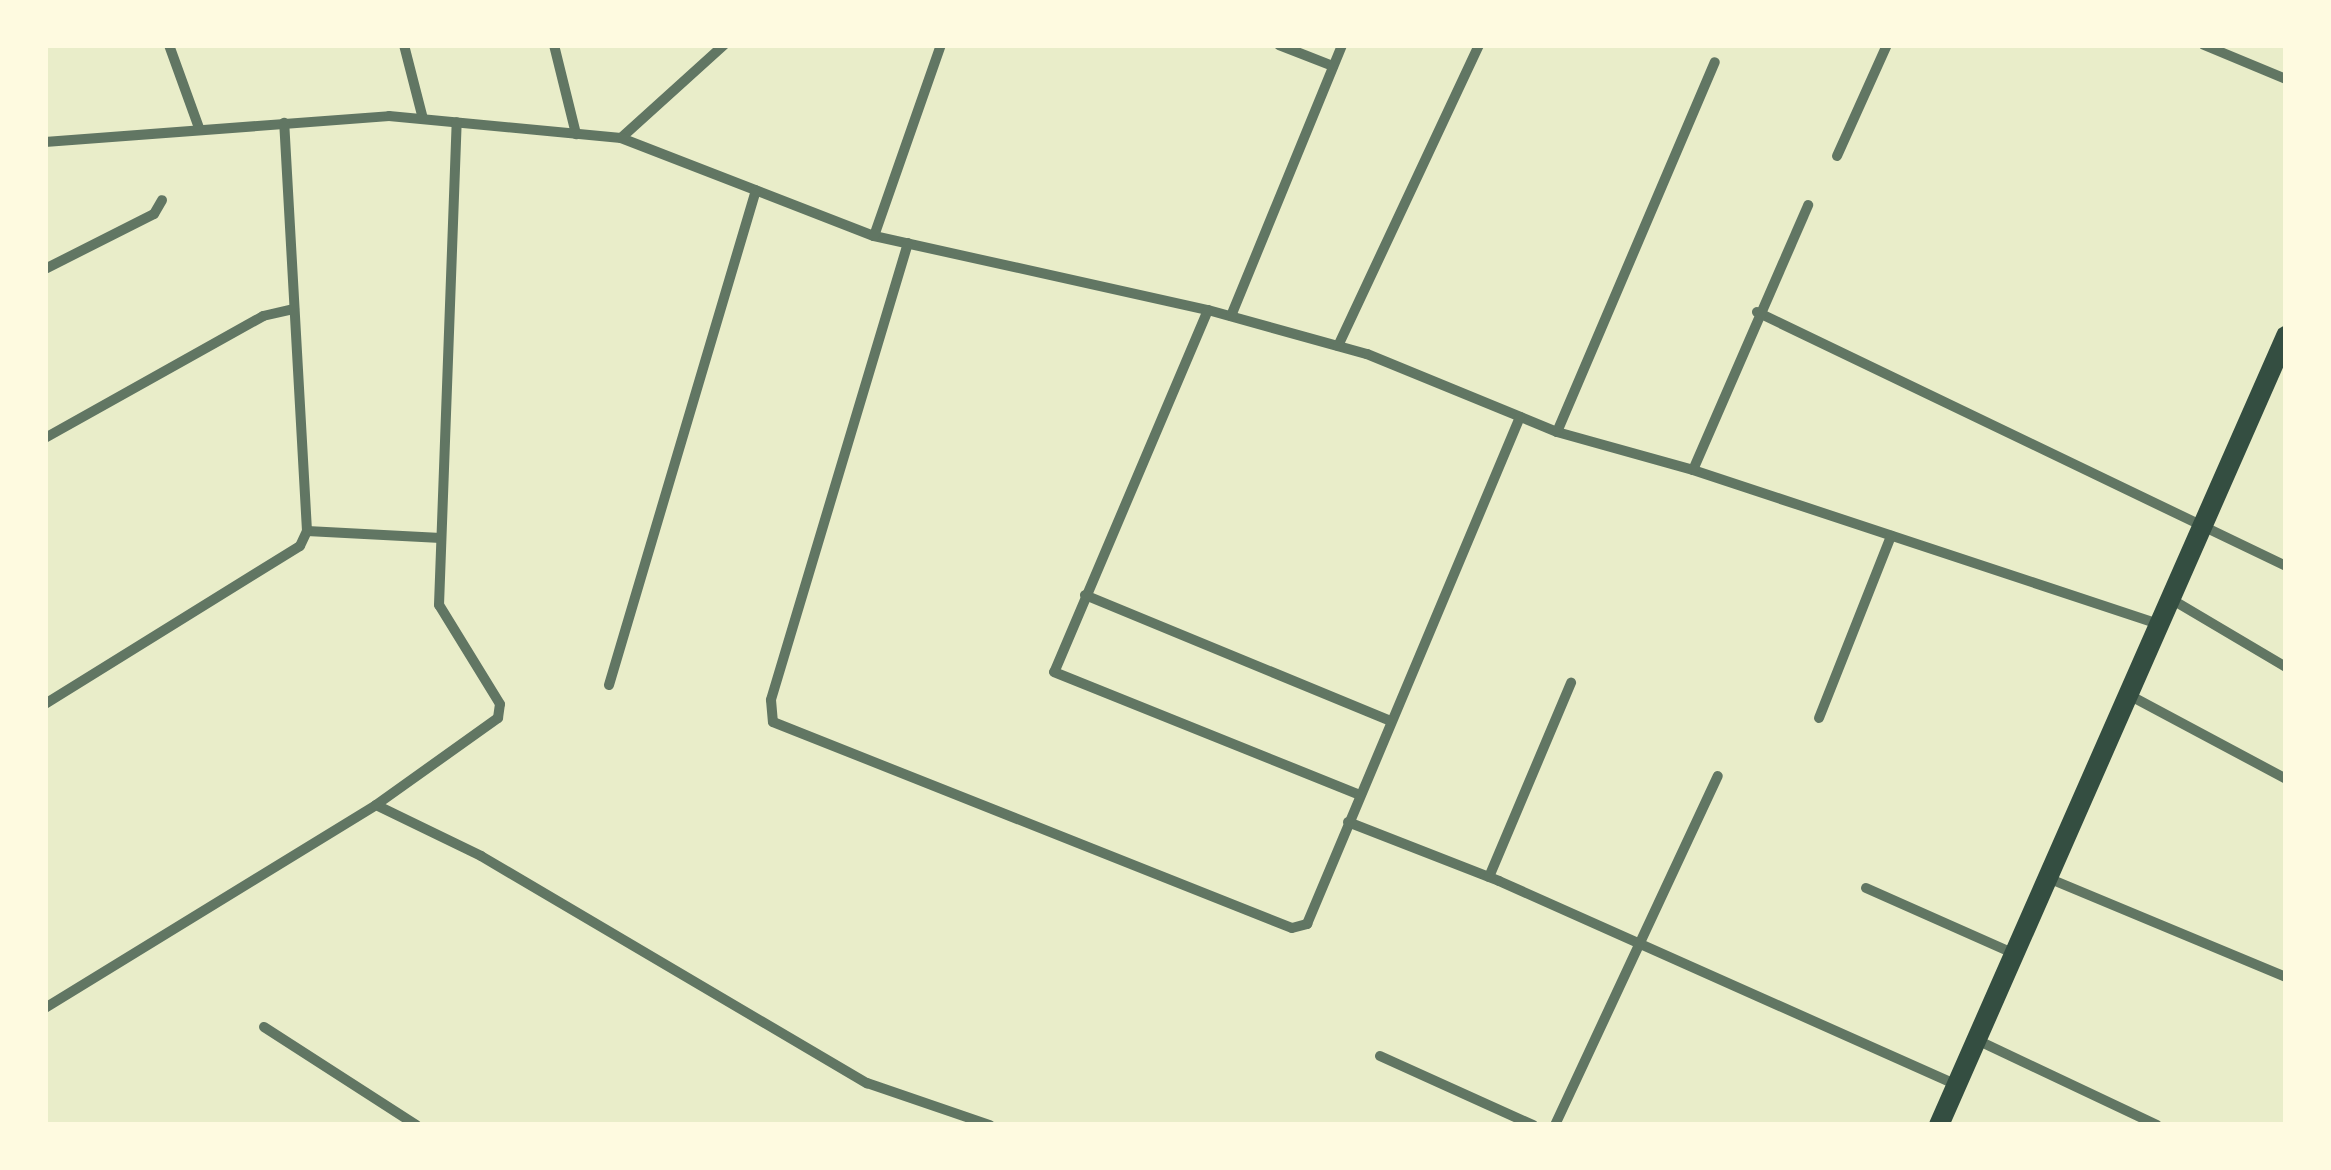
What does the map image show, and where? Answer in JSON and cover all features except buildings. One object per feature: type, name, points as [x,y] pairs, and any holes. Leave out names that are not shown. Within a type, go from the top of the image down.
[{"type":"main road","points":[[1939,1125],[2286,336]]},
{"type":"street","points":[[169,45],[199,128]]},
{"type":"street","points":[[404,45],[422,119]]},
{"type":"street","points":[[554,45],[576,134]]},
{"type":"street","points":[[621,138],[724,45]]},
{"type":"street","points":[[874,236],[941,45]]},
{"type":"street","points":[[1279,45],[1333,66]]},
{"type":"street","points":[[1231,316],[1342,45]]},
{"type":"street","points":[[1338,346],[1479,45]]},
{"type":"street","points":[[1837,156],[1887,45]]},
{"type":"street","points":[[2204,45],[2286,78]]},
{"type":"street","points":[[1557,432],[1715,62]]},
{"type":"street","points":[[45,142],[284,122],[422,119],[621,138],[874,236],[1208,310],[1338,346],[1557,432],[1692,470],[2159,624]]},
{"type":"street","points":[[45,704],[296,551],[307,531],[284,122]]},
{"type":"street","points":[[45,1008],[376,805],[502,711],[439,605],[457,122]]},
{"type":"street","points":[[610,685],[756,190]]},
{"type":"street","points":[[45,270],[154,214],[162,200]]},
{"type":"street","points":[[1692,470],[1757,312],[1808,205]]},
{"type":"street","points":[[908,243],[771,700],[773,722],[1302,929],[1520,417]]},
{"type":"street","points":[[45,438],[262,316],[294,309]]},
{"type":"street","points":[[1208,310],[1054,672],[1360,795]]},
{"type":"street","points":[[1757,312],[2286,566]]},
{"type":"street","points":[[307,531],[441,538]]},
{"type":"street","points":[[1820,718],[1891,536]]},
{"type":"street","points":[[1085,595],[1389,720]]},
{"type":"street","points":[[2171,598],[2286,667]]},
{"type":"street","points":[[1489,877],[1571,684]]},
{"type":"street","points":[[2128,694],[2286,779]]},
{"type":"street","points":[[1555,1125],[1718,776]]},
{"type":"street","points":[[376,805],[480,856],[867,1083],[990,1125]]},
{"type":"street","points":[[1348,822],[1489,877],[1956,1085]]},
{"type":"street","points":[[2048,878],[2286,977]]},
{"type":"street","points":[[1866,888],[2014,954]]},
{"type":"street","points":[[264,1027],[416,1125]]},
{"type":"street","points":[[1977,1040],[2157,1125]]},
{"type":"street","points":[[1380,1056],[1533,1125]]}]
